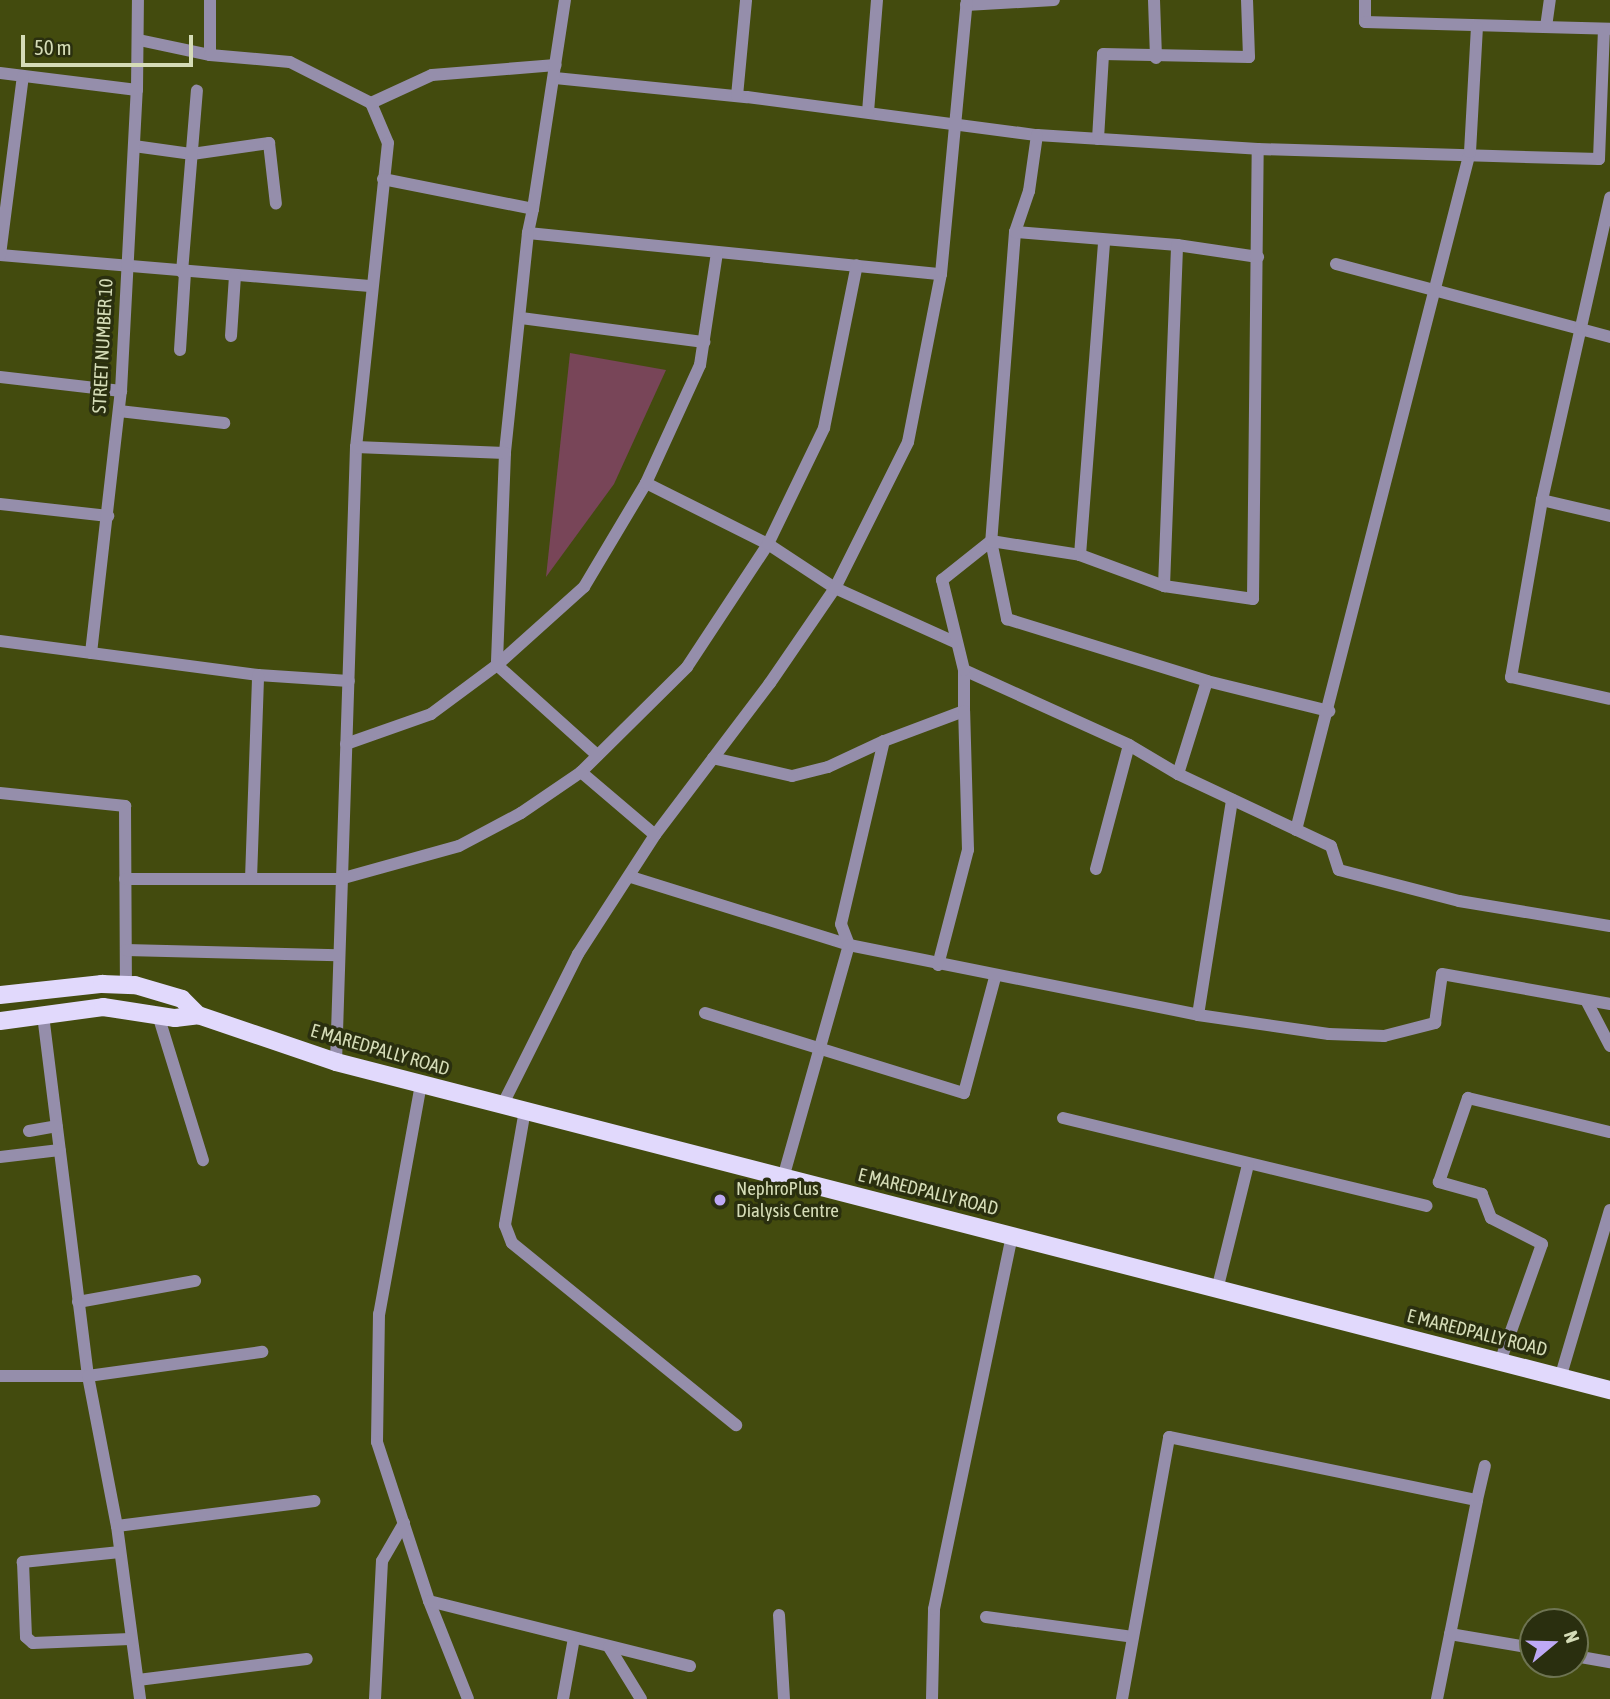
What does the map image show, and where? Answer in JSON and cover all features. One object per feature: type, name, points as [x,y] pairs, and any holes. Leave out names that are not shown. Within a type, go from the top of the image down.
[{"type":"main road","name":"E MAREDPALLY ROAD","points":[[0,995],[127,985],[182,999],[198,1015]]},
{"type":"main road","name":"E MAREDPALLY ROAD","points":[[0,1021],[103,1007],[158,1014],[198,1015],[336,1062],[783,1178],[1012,1234],[1217,1290],[1561,1375],[1610,1390]]},
{"type":"street","name":"STREET NUMBER 10","points":[[91,653],[121,391],[138,90],[138,0]]},
{"type":"street","points":[[210,0],[211,55]]},
{"type":"street","points":[[497,665],[505,453],[528,233],[556,72],[565,0]]},
{"type":"street","points":[[737,96],[746,0]]},
{"type":"street","points":[[868,112],[877,0]]},
{"type":"street","points":[[502,1106],[578,954],[631,877],[654,835],[835,588],[908,442],[941,274],[966,3],[1054,0]]},
{"type":"street","points":[[1154,0],[1156,58]]},
{"type":"street","points":[[1098,139],[1103,54],[1156,58],[1249,57],[1247,0]]},
{"type":"street","points":[[371,103],[432,75],[556,72],[1037,135],[1258,149],[1470,152],[1605,162],[1607,29],[1365,22],[1365,0]]},
{"type":"street","points":[[1546,27],[1549,0]]},
{"type":"street","points":[[1296,830],[1438,291],[1470,152],[1477,27]]},
{"type":"street","points":[[139,40],[211,55],[289,62],[371,103],[388,144],[370,286],[356,447],[336,1062]]},
{"type":"street","points":[[0,73],[138,90]]},
{"type":"street","points":[[23,76],[0,255],[127,268],[370,286]]},
{"type":"street","points":[[180,350],[183,272],[197,91]]},
{"type":"street","points":[[1037,135],[1029,191],[1015,232],[991,541],[1007,619],[1206,681],[1329,711]]},
{"type":"street","points":[[134,146],[192,154],[269,143],[276,204]]},
{"type":"street","points":[[938,965],[968,850],[964,670],[942,580],[991,541],[1080,555],[1164,586],[1253,600],[1258,149]]},
{"type":"street","points":[[383,179],[533,209]]},
{"type":"street","points":[[1610,198],[1578,329],[1542,500],[1511,677],[1610,699]]},
{"type":"street","points":[[1015,232],[1177,245],[1258,257]]},
{"type":"street","points":[[528,233],[941,274]]},
{"type":"street","points":[[1080,555],[1104,241]]},
{"type":"street","points":[[1164,586],[1177,245]]},
{"type":"street","points":[[346,744],[431,714],[497,665],[583,587],[646,483],[700,365],[717,252]]},
{"type":"street","points":[[1336,264],[1610,337]]},
{"type":"street","points":[[125,879],[340,879],[459,846],[521,813],[582,772],[687,667],[768,544],[824,428],[857,265]]},
{"type":"street","points":[[231,336],[235,276]]},
{"type":"street","points":[[521,318],[704,342]]},
{"type":"street","points":[[0,377],[121,391]]},
{"type":"street","points":[[119,411],[224,423]]},
{"type":"street","points":[[356,447],[505,453]]},
{"type":"street","points":[[646,483],[768,544],[835,588],[957,643]]},
{"type":"street","points":[[1542,500],[1610,516]]},
{"type":"street","points":[[0,504],[108,516]]},
{"type":"street","points":[[0,641],[258,675],[349,681]]},
{"type":"street","points":[[497,665],[597,755]]},
{"type":"street","points":[[964,670],[1129,745],[1178,774],[1331,846],[1339,870],[1459,901],[1610,926]]},
{"type":"street","points":[[251,879],[258,675]]},
{"type":"street","points":[[1178,774],[1206,681]]},
{"type":"street","points":[[713,758],[792,776],[828,767],[884,741],[964,710]]},
{"type":"street","points":[[783,1178],[849,945],[841,924],[884,741]]},
{"type":"street","points":[[1096,869],[1129,745]]},
{"type":"street","points":[[582,772],[654,835]]},
{"type":"street","points":[[0,793],[125,806],[127,985]]},
{"type":"street","points":[[1198,1015],[1232,800]]},
{"type":"street","points":[[631,877],[849,945],[995,977],[1198,1015],[1329,1034],[1384,1036],[1435,1024],[1442,974],[1610,1004]]},
{"type":"street","points":[[126,950],[338,955]]},
{"type":"street","points":[[705,1013],[964,1093],[995,977]]},
{"type":"street","points":[[1587,1000],[1610,1046]]},
{"type":"street","points":[[158,1014],[203,1160]]},
{"type":"street","points":[[43,1015],[88,1376],[117,1526],[140,1699]]},
{"type":"street","points":[[421,1084],[379,1314],[377,1442],[429,1601],[468,1699]]},
{"type":"street","points":[[1500,1362],[1542,1244],[1491,1218],[1482,1194],[1439,1182],[1468,1098],[1610,1132]]},
{"type":"street","points":[[525,1110],[505,1225],[512,1243],[736,1425]]},
{"type":"street","points":[[1062,1118],[1426,1206]]},
{"type":"street","points":[[43,1152],[35,1130],[57,1126]]},
{"type":"street","points":[[0,1157],[60,1150]]},
{"type":"street","points":[[1217,1290],[1248,1165]]},
{"type":"street","points":[[1561,1375],[1610,1210]]},
{"type":"street","points":[[932,1699],[934,1609],[1012,1234]]},
{"type":"street","points":[[78,1302],[195,1280]]},
{"type":"street","points":[[0,1376],[88,1376],[262,1352]]},
{"type":"street","points":[[1122,1699],[1169,1437],[1477,1500]]},
{"type":"street","points":[[1437,1699],[1485,1466]]},
{"type":"street","points":[[117,1526],[314,1501]]},
{"type":"street","points":[[375,1699],[382,1561],[404,1523]]},
{"type":"street","points":[[120,1552],[23,1562],[26,1637],[33,1643],[130,1639]]},
{"type":"street","points":[[429,1601],[690,1666]]},
{"type":"street","points":[[779,1615],[784,1699]]},
{"type":"street","points":[[986,1617],[1133,1637]]},
{"type":"street","points":[[1450,1634],[1519,1646]]},
{"type":"street","points":[[563,1699],[574,1638]]},
{"type":"street","points":[[609,1647],[641,1699]]},
{"type":"street","points":[[1589,1658],[1610,1662]]},
{"type":"street","points":[[138,1680],[307,1659]]},
{"type":"shaded area","points":[[570,353],[666,370],[614,484],[546,577]]},
{"type":"place","name":"NephroPlus Dialysis Centre","points":[[720,1200]]}]
